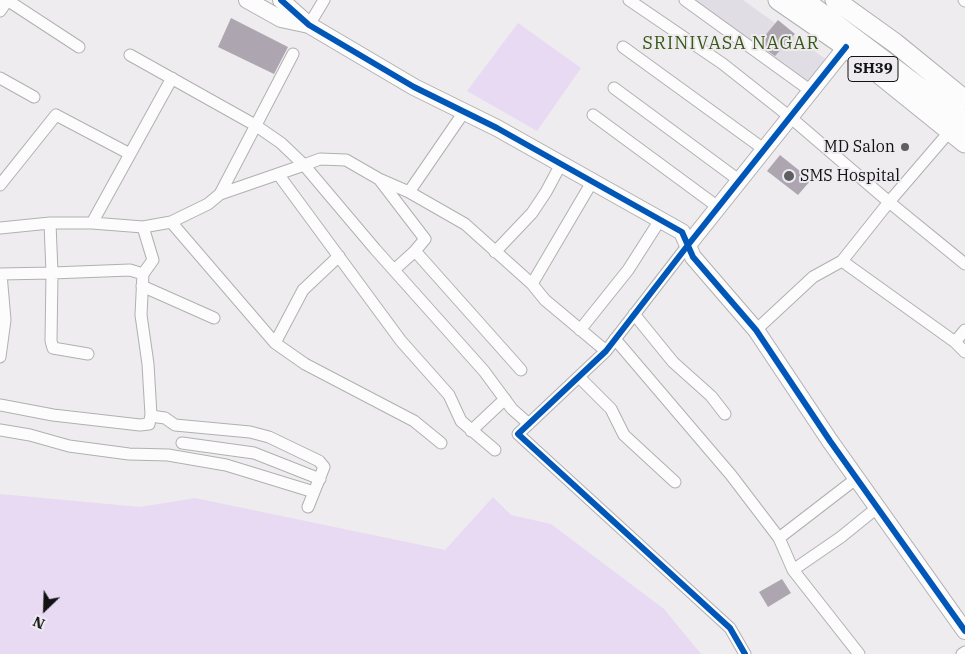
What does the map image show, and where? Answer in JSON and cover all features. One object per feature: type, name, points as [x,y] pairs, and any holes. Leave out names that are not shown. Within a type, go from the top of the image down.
[{"type":"main road","name":"SH39","points":[[778,0],[958,127],[965,143]]},
{"type":"main road","points":[[804,0],[958,127]]},
{"type":"main road","name":"SH39","points":[[835,0],[895,43],[964,98]]},
{"type":"street","points":[[0,11],[6,0],[79,46]]},
{"type":"street","points":[[247,0],[282,19],[309,25]]},
{"type":"street","points":[[281,0],[309,25],[414,87],[464,112],[682,232],[693,257],[756,330],[965,631]]},
{"type":"street","points":[[309,25],[324,0]]},
{"type":"street","points":[[629,0],[723,64],[790,117],[965,264]]},
{"type":"street","points":[[685,0],[811,91]]},
{"type":"street","points":[[623,47],[765,150]]},
{"type":"street","points":[[746,654],[730,628],[518,434],[606,351],[846,47]]},
{"type":"street","points":[[220,194],[293,54]]},
{"type":"street","points":[[130,55],[255,125],[281,143],[304,165],[484,371],[505,399],[529,424]]},
{"type":"street","points":[[0,78],[34,97]]},
{"type":"street","points":[[92,223],[172,78]]},
{"type":"street","points":[[614,88],[740,181]]},
{"type":"street","points":[[409,192],[464,112]]},
{"type":"street","points":[[0,185],[56,115],[130,154]]},
{"type":"street","points":[[593,115],[718,207]]},
{"type":"street","points":[[756,330],[813,277],[842,261],[890,202],[958,127]]},
{"type":"street","points":[[0,228],[50,223],[92,223],[143,227],[172,222],[208,204],[220,194],[320,159],[346,160],[466,224],[532,284],[545,300],[606,351]]},
{"type":"street","points":[[495,252],[532,212],[546,192],[560,164]]},
{"type":"street","points":[[278,174],[401,341],[450,395],[461,421],[495,450]]},
{"type":"street","points":[[379,179],[425,240],[394,270]]},
{"type":"street","points":[[532,284],[592,182]]},
{"type":"street","points":[[580,330],[628,270],[660,220]]},
{"type":"street","points":[[172,222],[275,344],[305,364],[414,421],[441,443]]},
{"type":"street","points":[[50,223],[52,273],[51,340],[53,348],[88,354]]},
{"type":"street","points":[[0,405],[53,415],[140,425],[149,424],[151,416],[148,364],[141,315],[142,280],[153,260],[143,227]]},
{"type":"street","points":[[415,251],[521,370]]},
{"type":"street","points":[[275,344],[303,290],[339,256]]},
{"type":"street","points":[[842,261],[955,342],[965,352]]},
{"type":"street","points":[[0,357],[4,320],[0,274],[130,270],[142,280],[214,318]]},
{"type":"street","points":[[634,314],[673,362],[710,396],[725,414]]},
{"type":"street","points":[[955,342],[965,330]]},
{"type":"street","points":[[615,339],[731,475],[779,538],[793,570],[859,654]]},
{"type":"street","points":[[579,377],[610,409],[624,435],[675,482]]},
{"type":"street","points":[[471,431],[505,399]]},
{"type":"street","points":[[151,416],[165,418],[171,424],[250,432],[269,437],[319,461],[324,467],[308,507]]},
{"type":"street","points":[[180,457],[185,425]]},
{"type":"street","points":[[0,430],[30,435],[68,446],[129,454],[180,457],[226,465],[314,492]]},
{"type":"street","points":[[182,443],[254,453],[320,479]]},
{"type":"street","points":[[779,538],[857,478]]},
{"type":"street","points":[[793,570],[841,537],[878,507]]},
{"type":"shaded area","points":[[680,0],[743,0],[827,60],[804,92]]},
{"type":"shaded area","points":[[518,23],[581,68],[537,131],[467,91]]},
{"type":"shaded area","points":[[0,494],[140,507],[195,498],[445,550],[493,497],[511,515],[551,524],[664,609],[701,654],[0,654]]},
{"type":"building","points":[[231,18],[288,47],[274,74],[218,47]]},
{"type":"building","points":[[778,20],[795,34],[775,56],[758,44]]},
{"type":"building","points":[[780,155],[811,180],[798,195],[767,171]]},
{"type":"building","points":[[782,579],[791,593],[768,607],[759,592]]},
{"type":"cycle path","points":[[281,0],[309,25],[414,87],[497,128],[682,232],[693,257],[756,330],[830,441],[965,631]]},
{"type":"cycle path","points":[[745,654],[730,628],[518,434],[606,351],[846,47]]},
{"type":"place","name":"MD Salon","points":[[905,147]]},
{"type":"place","name":"SMS Hospital","points":[[789,176]]},
{"type":"district","name":"SRINIVASA NAGAR","points":[[731,44]]}]
